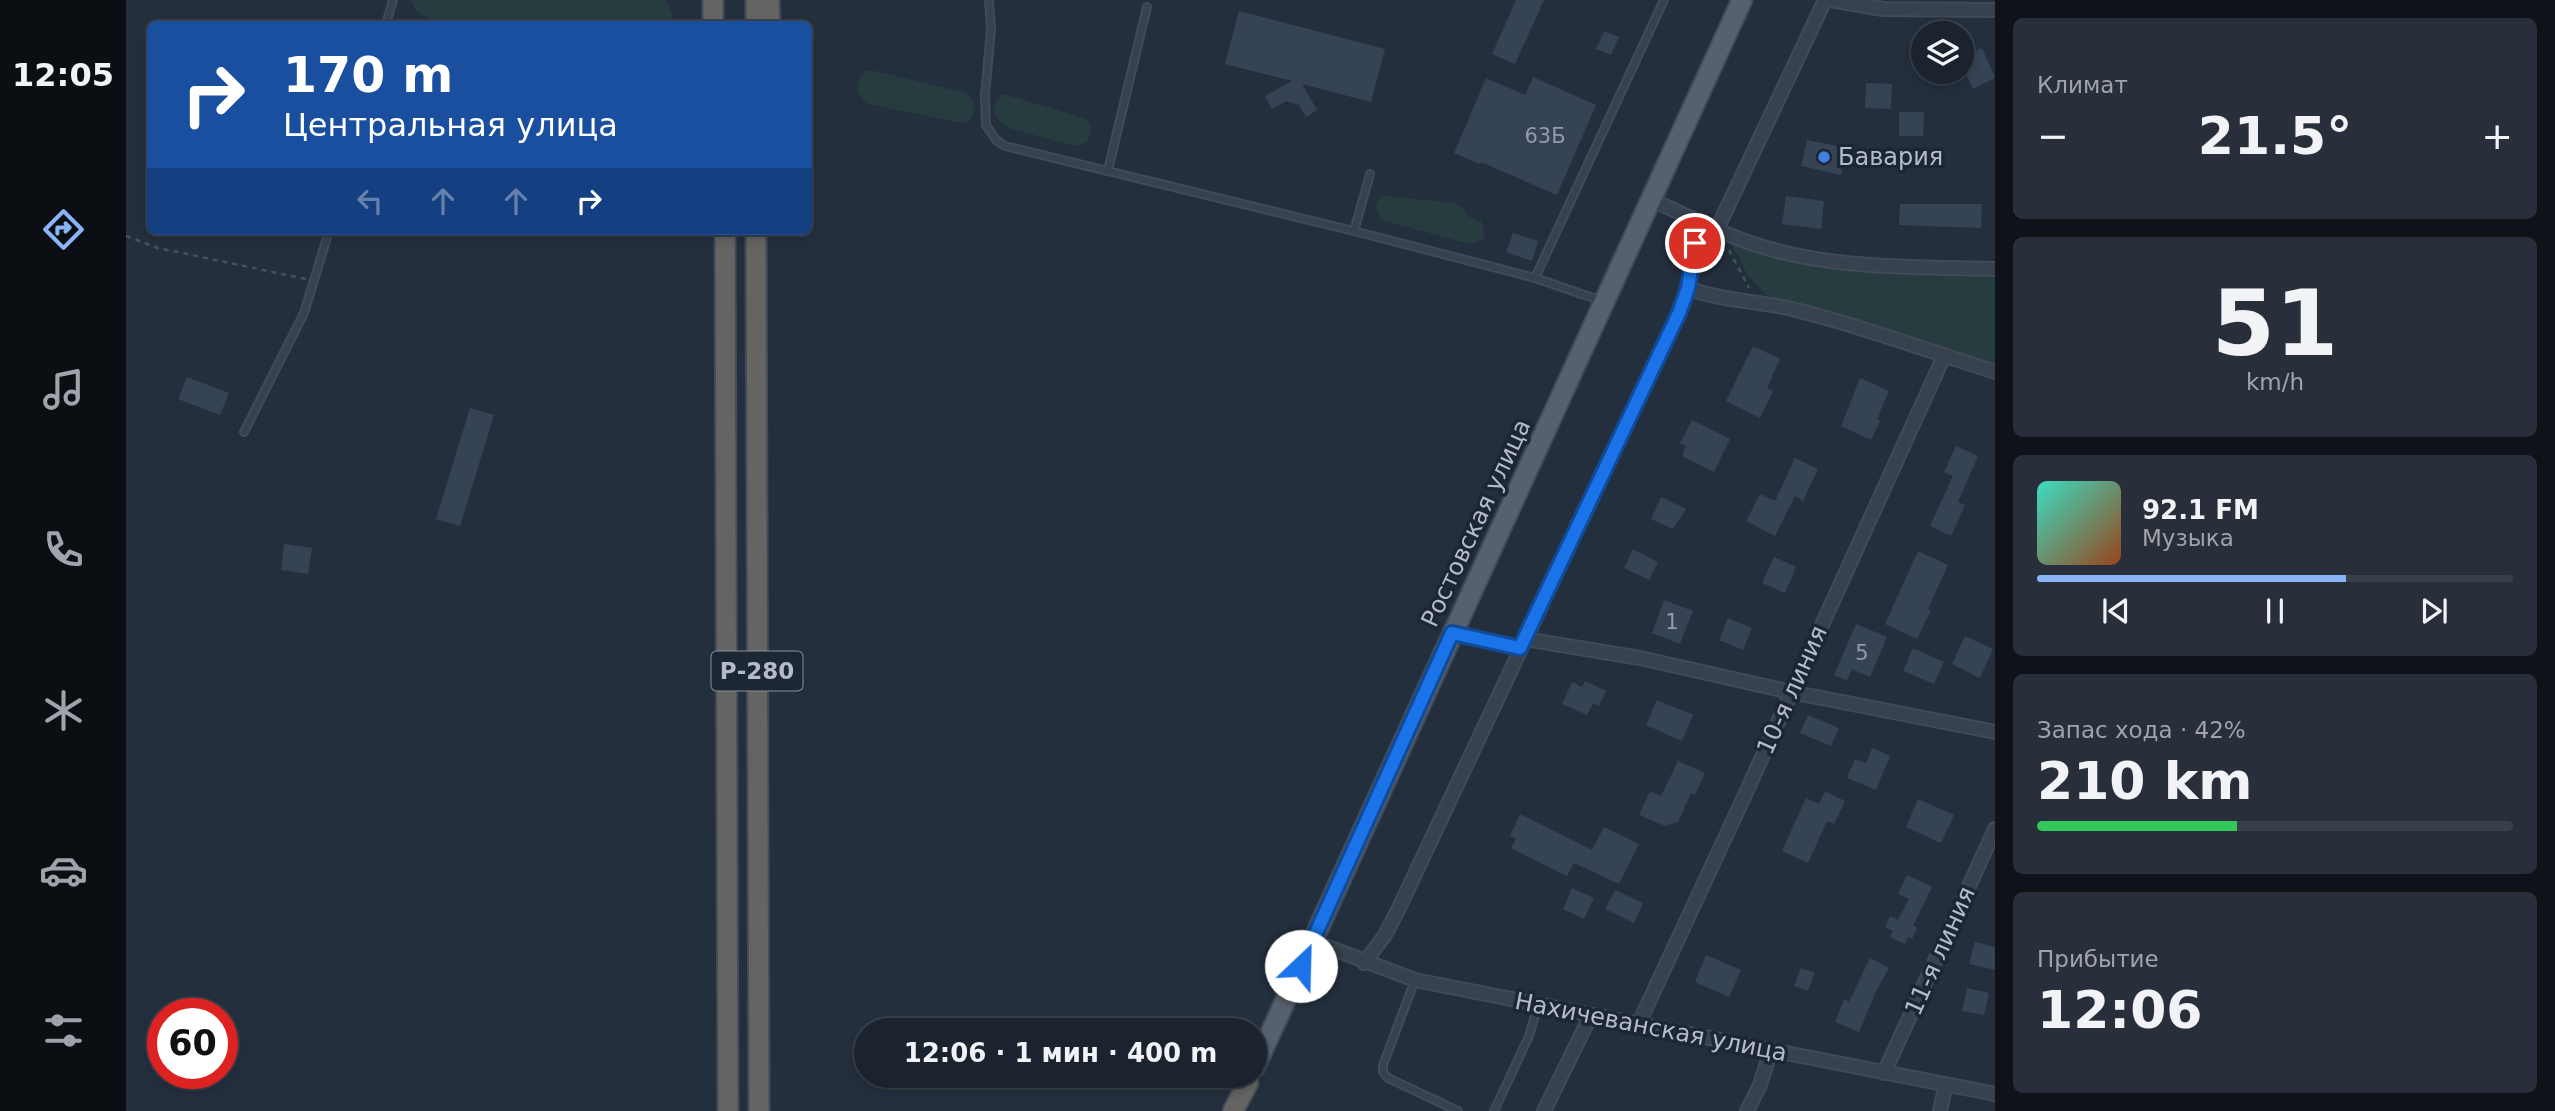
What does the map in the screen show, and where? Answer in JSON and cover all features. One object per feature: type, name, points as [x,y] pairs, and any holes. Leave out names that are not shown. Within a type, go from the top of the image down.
[{"type":"highway","points":[[713,0],[713,21]]},
{"type":"highway","points":[[724,0],[724,21]]},
{"type":"highway","points":[[755,0],[756,21]]},
{"type":"highway","points":[[769,0],[769,21]]},
{"type":"highway","points":[[712,235],[726,447]]},
{"type":"highway","name":"Р-280","points":[[725,235],[728,1111]]},
{"type":"highway","name":"Р-280","points":[[756,235],[759,1111]]},
{"type":"highway","points":[[757,394],[770,235]]},
{"type":"highway","points":[[1234,1111],[1245,1088]]},
{"type":"main road","name":"Ростовская улица","points":[[1267,1040],[1742,0]]},
{"type":"street","points":[[1719,230],[1828,0],[1883,9],[1995,10]]},
{"type":"street","points":[[1650,199],[1701,223],[1770,249],[1826,260],[1995,269]]},
{"type":"street","points":[[1364,963],[1385,935],[1399,908],[1673,325],[1688,288],[1701,223]]},
{"type":"street","points":[[1688,288],[1714,296],[1763,303],[1840,322],[1995,373]]},
{"type":"street","name":"10-я линия","points":[[1639,1023],[1944,356]]},
{"type":"street","points":[[1452,633],[1640,658],[1791,692],[1995,732]]},
{"type":"street","name":"11-я линия","points":[[1884,1073],[1995,830]]},
{"type":"street","name":"Нахичеванская улица","points":[[1312,941],[1364,963],[1415,980],[1995,1094]]},
{"type":"street","points":[[1544,1111],[1591,1015]]},
{"type":"street","points":[[1747,1111],[1760,1085],[1771,1050]]},
{"type":"street","points":[[1940,1111],[1946,1084]]},
{"type":"lane","points":[[387,21],[393,0]]},
{"type":"lane","points":[[989,0],[991,29],[985,95],[986,125],[990,134],[1005,146],[1535,278],[1604,302]]},
{"type":"lane","points":[[1535,278],[1664,0]]},
{"type":"lane","points":[[1108,170],[1147,7]]},
{"type":"lane","points":[[1354,231],[1370,174]]},
{"type":"lane","points":[[244,432],[295,335],[316,281],[329,235]]},
{"type":"lane","points":[[1415,980],[1383,1065],[1383,1072],[1388,1078],[1458,1111]]},
{"type":"lane","points":[[1494,1111],[1529,1036],[1538,1005]]},
{"type":"path","points":[[1719,230],[1741,275],[1763,303]]},
{"type":"path","points":[[126,236],[158,248],[316,281]]},
{"type":"green space","points":[[411,0],[666,0],[672,13],[672,21],[437,21],[422,15]]},
{"type":"green space","points":[[867,71],[966,93],[974,105],[971,120],[962,123],[868,104],[858,87],[860,78]]},
{"type":"green space","points":[[1003,94],[1084,118],[1091,126],[1088,141],[1079,146],[1071,145],[1009,128],[997,117],[994,108]]},
{"type":"green space","points":[[1384,196],[1455,203],[1463,208],[1467,216],[1481,221],[1484,238],[1470,244],[1381,220],[1376,207],[1379,198]]},
{"type":"green space","points":[[1736,243],[1764,250],[1995,275],[1995,365],[1766,295],[1748,276],[1733,247]]},
{"type":"building","points":[[1516,0],[1544,0],[1515,64],[1492,54]]},
{"type":"building","points":[[1239,11],[1385,49],[1371,102],[1302,84],[1317,110],[1306,117],[1299,105],[1286,101],[1272,109],[1265,96],[1292,81],[1225,64]]},
{"type":"building","points":[[1604,31],[1619,37],[1611,55],[1596,49]]},
{"type":"building","points":[[1982,48],[1995,78],[1973,89],[1971,84],[1974,84],[1974,52]]},
{"type":"building","points":[[1533,77],[1596,105],[1557,195],[1454,153],[1486,78],[1525,95]]},
{"type":"building","points":[[1866,83],[1892,84],[1891,109],[1865,108]]},
{"type":"building","points":[[1899,112],[1924,112],[1923,136],[1899,136]]},
{"type":"building","name":"Бавария","points":[[1807,140],[1847,148],[1841,175],[1801,166]]},
{"type":"building","points":[[1786,196],[1824,201],[1821,229],[1782,224]]},
{"type":"building","points":[[1900,204],[1982,204],[1981,228],[1899,225]]},
{"type":"building","points":[[1513,233],[1538,241],[1532,261],[1506,252]]},
{"type":"building","points":[[1753,346],[1780,359],[1767,388],[1773,391],[1760,418],[1726,401]]},
{"type":"building","points":[[187,377],[229,393],[220,415],[178,399]]},
{"type":"building","points":[[1860,378],[1889,391],[1871,440],[1841,426]]},
{"type":"building","points":[[470,408],[494,415],[460,526],[436,519]]},
{"type":"building","points":[[1692,420],[1730,439],[1714,472],[1682,456],[1686,446],[1680,443]]},
{"type":"building","points":[[1956,446],[1978,456],[1958,502],[1965,505],[1951,536],[1930,526],[1953,476],[1944,472]]},
{"type":"building","points":[[1795,458],[1818,469],[1803,501],[1795,496],[1775,536],[1746,521],[1760,494],[1775,501]]},
{"type":"building","points":[[1661,497],[1686,509],[1673,529],[1651,519]]},
{"type":"building","points":[[284,544],[312,548],[308,574],[281,570]]},
{"type":"building","points":[[1633,549],[1658,562],[1649,580],[1624,568]]},
{"type":"building","points":[[1918,551],[1948,565],[1917,639],[1885,624]]},
{"type":"building","points":[[1774,557],[1796,567],[1785,593],[1762,583]]},
{"type":"building","points":[[1664,600],[1693,611],[1680,644],[1652,633]]},
{"type":"building","points":[[1728,618],[1752,628],[1743,650],[1719,640]]},
{"type":"building","points":[[1856,624],[1887,637],[1870,677],[1852,669],[1847,681],[1834,675]]},
{"type":"building","points":[[1965,636],[1993,649],[1980,678],[1952,664]]},
{"type":"building","points":[[1913,648],[1944,662],[1934,684],[1903,671]]},
{"type":"building","points":[[1585,681],[1606,691],[1599,706],[1593,703],[1587,715],[1562,704],[1572,682],[1582,687]]},
{"type":"building","points":[[1657,700],[1693,715],[1682,741],[1646,725]]},
{"type":"building","points":[[1808,715],[1839,728],[1831,746],[1800,733]]},
{"type":"building","points":[[1872,748],[1890,756],[1876,790],[1847,778],[1855,759],[1866,763]]},
{"type":"building","points":[[1678,761],[1705,773],[1695,795],[1691,793],[1678,822],[1665,826],[1639,815],[1650,791],[1661,796]]},
{"type":"building","points":[[1825,791],[1845,801],[1834,824],[1827,821],[1808,863],[1782,851],[1806,798],[1819,804]]},
{"type":"building","points":[[1918,799],[1954,815],[1941,843],[1906,827]]},
{"type":"building","points":[[1520,814],[1592,850],[1604,827],[1639,844],[1619,884],[1574,863],[1567,876],[1511,848],[1516,839],[1510,836]]},
{"type":"building","points":[[1907,875],[1932,887],[1913,926],[1917,928],[1912,939],[1908,937],[1905,944],[1890,937],[1893,931],[1885,927],[1890,916],[1898,920],[1909,899],[1898,894]]},
{"type":"building","points":[[1572,888],[1594,898],[1584,919],[1563,909]]},
{"type":"building","points":[[1615,890],[1643,903],[1634,923],[1605,909]]},
{"type":"building","points":[[1975,942],[1995,947],[1995,970],[1969,964]]},
{"type":"building","points":[[1706,955],[1741,970],[1729,997],[1695,982]]},
{"type":"building","points":[[1870,958],[1889,968],[1859,1032],[1835,1022],[1844,999],[1849,1002]]},
{"type":"building","points":[[1801,968],[1815,973],[1808,991],[1794,986]]},
{"type":"building","points":[[1967,988],[1989,993],[1984,1015],[1962,1011]]},
{"type":"place","name":"Бавария","points":[[1824,157]]},
{"type":"route","points":[[1301,966],[1452,633],[1520,648],[1679,313],[1688,288],[1695,243]]}]
